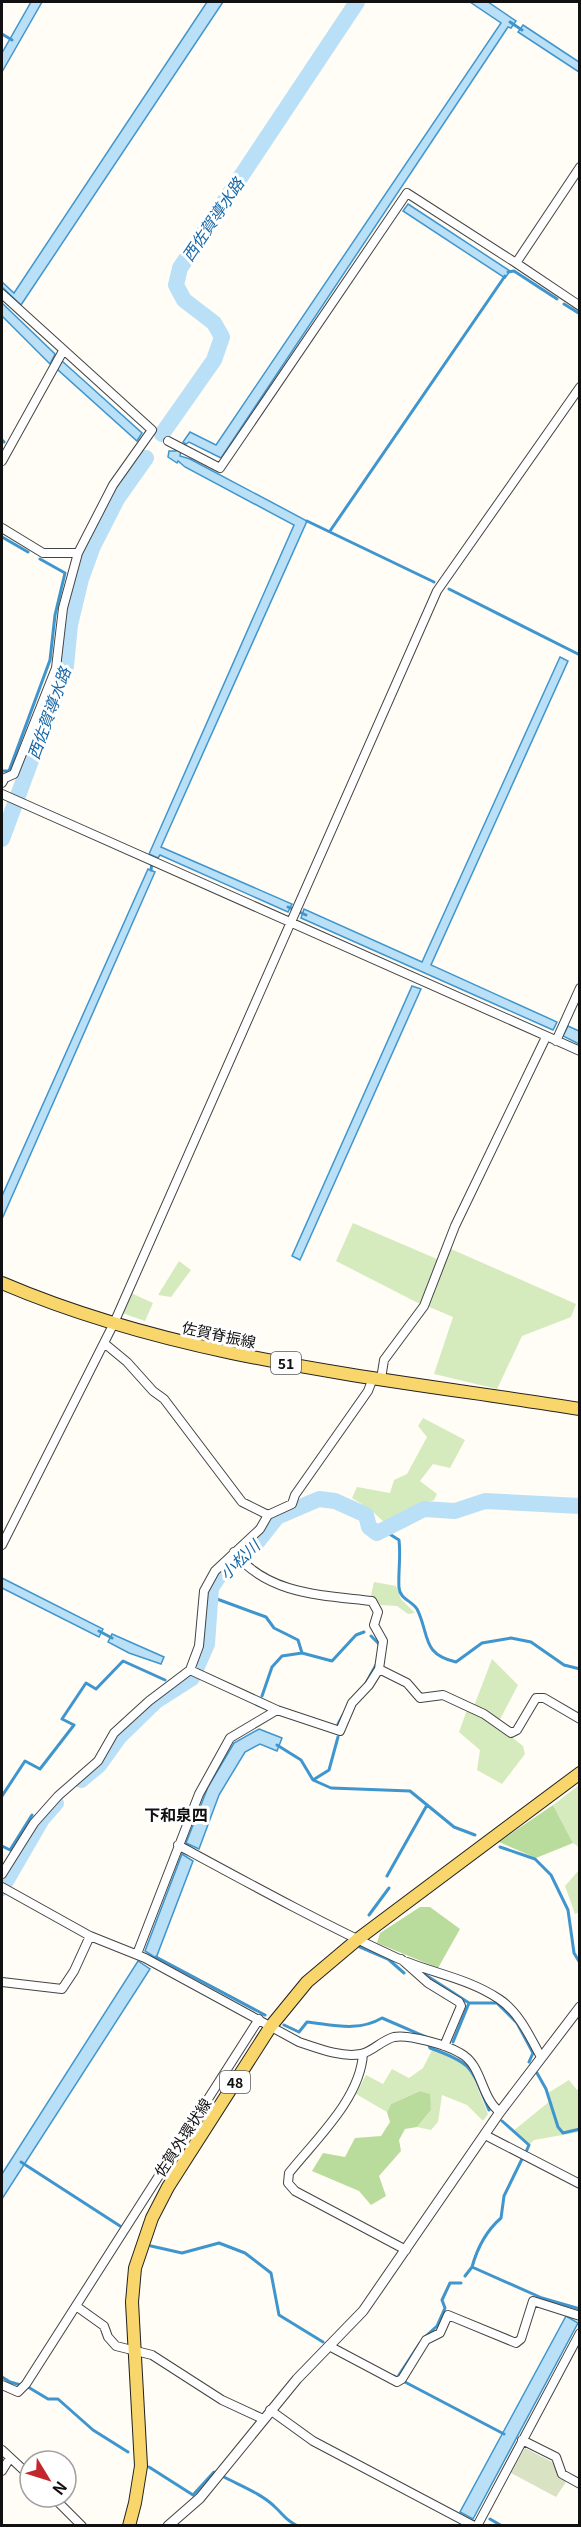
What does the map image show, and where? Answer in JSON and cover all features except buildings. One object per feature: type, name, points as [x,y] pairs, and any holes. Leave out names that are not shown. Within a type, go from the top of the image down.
[{"type":"main road","name":"佐賀脊振線","points":[[2,1283],[114,1323],[231,1352],[377,1379],[579,1409]]},
{"type":"main road","name":"佐賀外環状線","points":[[134,2524],[141,2466],[132,2302],[135,2268],[152,2218],[168,2187],[271,2026],[308,1982],[358,1939],[579,1773]]},
{"type":"street","points":[[516,263],[579,167]]},
{"type":"street","points":[[168,441],[220,468],[407,193],[579,306]]},
{"type":"street","points":[[2,294],[59,358],[152,430],[113,485],[78,553],[63,608],[56,668],[14,774],[5,778],[2,783]]},
{"type":"street","points":[[2,461],[59,358]]},
{"type":"street","points":[[2,1545],[114,1323],[437,591],[579,387]]},
{"type":"street","points":[[2,528],[43,553],[78,553]]},
{"type":"street","points":[[4,796],[579,1051]]},
{"type":"street","points":[[556,1041],[579,987]]},
{"type":"street","points":[[2,1874],[34,1823],[58,1796],[98,1761],[114,1733],[149,1701],[190,1670],[199,1646],[204,1591],[215,1571],[260,1529],[268,1515],[292,1504],[295,1495],[377,1379],[384,1360],[424,1306],[455,1226],[546,1037]]},
{"type":"street","points":[[104,1342],[164,1399],[242,1502],[268,1515]]},
{"type":"street","points":[[190,1670],[277,1710],[340,1731],[352,1703],[369,1685],[378,1669],[383,1641],[374,1625],[378,1612],[372,1602],[309,1594],[285,1588],[264,1580],[244,1565],[234,1552]]},
{"type":"street","points":[[378,1669],[407,1683],[420,1698],[443,1695],[484,1714],[512,1733],[517,1730],[536,1698],[544,1698],[579,1719]]},
{"type":"street","points":[[144,1958],[178,1845],[199,1794],[230,1738],[277,1710]]},
{"type":"street","points":[[178,1845],[358,1939],[401,1959],[471,1984],[500,1999],[521,2021],[541,2057]]},
{"type":"street","points":[[3,1888],[90,1936],[144,1958],[299,2042],[324,2050],[363,2054],[394,2037],[444,2046],[469,2058],[477,2070],[492,2106],[500,2112]]},
{"type":"street","points":[[2,1982],[62,1989],[74,1971],[90,1936]]},
{"type":"street","points":[[401,1959],[428,1983],[459,2002],[461,2006],[444,2046]]},
{"type":"street","points":[[168,2526],[200,2498],[270,2410],[363,2311],[500,2112],[579,2007]]},
{"type":"street","points":[[2,2385],[18,2392],[24,2386],[259,2019]]},
{"type":"street","points":[[363,2054],[362,2069],[354,2091],[289,2173],[288,2183],[295,2191],[406,2250]]},
{"type":"street","points":[[485,2135],[579,2184]]},
{"type":"street","points":[[329,2346],[397,2382],[402,2379],[426,2340],[440,2332],[448,2315],[516,2343],[521,2339],[533,2301],[579,2316]]},
{"type":"street","points":[[76,2306],[104,2326],[108,2337],[116,2346],[152,2355],[222,2400],[263,2419]]},
{"type":"street","points":[[270,2410],[313,2441],[476,2526],[579,2333]]},
{"type":"street","points":[[522,2440],[556,2457],[562,2474],[579,2484]]},
{"type":"street","points":[[2,2450],[18,2465]]},
{"type":"street","points":[[2,2471],[10,2458]]},
{"type":"street","points":[[65,2509],[82,2526]]},
{"type":"green space","points":[[353,1223],[437,1259],[420,1304],[336,1261]]},
{"type":"green space","points":[[451,1249],[576,1304],[571,1317],[522,1336],[497,1389],[434,1374],[453,1317],[427,1306]]},
{"type":"green space","points":[[179,1261],[191,1270],[171,1297],[158,1295]]},
{"type":"green space","points":[[131,1293],[153,1303],[145,1321],[122,1313]]},
{"type":"green space","points":[[423,1418],[465,1440],[450,1468],[433,1464],[420,1481],[437,1494],[434,1500],[407,1509],[385,1523],[371,1510],[352,1498],[357,1487],[390,1493],[394,1480],[407,1474],[427,1437],[418,1426]]},
{"type":"green space","points":[[374,1582],[396,1586],[401,1599],[415,1613],[408,1614],[397,1606],[381,1605],[371,1595]]},
{"type":"green space","points":[[492,1659],[518,1685],[497,1725],[523,1746],[525,1754],[502,1784],[477,1770],[480,1750],[459,1732],[467,1710],[474,1706]]},
{"type":"green space","points":[[579,1785],[579,1847],[573,1843],[553,1805]]},
{"type":"green space","points":[[553,1805],[573,1843],[536,1858],[499,1842]]},
{"type":"green space","points":[[579,1870],[579,1912],[575,1914],[565,1886]]},
{"type":"green space","points":[[420,1907],[430,1907],[460,1929],[438,1968],[377,1943],[380,1933]]},
{"type":"green space","points":[[432,2050],[458,2059],[470,2069],[488,2114],[483,2121],[467,2105],[442,2095],[438,2122],[431,2130],[417,2127],[431,2110],[429,2094],[420,2091],[391,2104],[387,2112],[356,2094],[366,2075],[383,2084],[392,2069],[409,2078],[423,2068]]},
{"type":"green space","points":[[569,2080],[577,2090],[579,2088],[579,2132],[534,2140],[529,2145],[513,2131],[550,2101],[548,2093]]},
{"type":"green space","points":[[420,2091],[430,2094],[431,2110],[417,2127],[405,2129],[399,2140],[401,2151],[379,2176],[386,2196],[371,2205],[359,2191],[312,2171],[323,2153],[345,2157],[355,2138],[381,2136],[390,2122],[387,2112],[391,2104]]},
{"type":"green space","points":[[525,2448],[552,2462],[566,2482],[556,2497],[511,2473]]},
{"type":"water","points":[[31,2],[42,2],[2,72],[2,53]]},
{"type":"water","points":[[207,2],[223,2],[21,305],[2,287],[2,282],[14,293]]},
{"type":"water","points":[[470,2],[488,2],[516,21],[511,28],[508,27],[221,458],[189,442],[186,444],[183,442],[190,432],[216,445],[501,23]]},
{"type":"water","points":[[523,25],[579,62],[579,72],[518,32]]},
{"type":"water","points":[[408,204],[510,271],[505,278],[403,211]]},
{"type":"water","points":[[2,303],[55,354],[50,364],[2,316]]},
{"type":"water","points":[[62,361],[142,433],[137,441],[57,369]]},
{"type":"water","points":[[178,448],[181,450],[180,456],[190,459],[307,521],[161,847],[292,904],[288,912],[160,855],[158,858],[149,854],[294,525],[168,457],[169,451],[176,451]]},
{"type":"water","points":[[560,657],[568,661],[431,965],[557,1022],[553,1030],[301,918],[304,909],[422,962]]},
{"type":"water","points":[[148,869],[155,872],[2,1219],[2,1196]]},
{"type":"water","points":[[412,986],[421,989],[300,1260],[292,1256]]},
{"type":"water","points":[[568,1026],[579,1031],[579,1044],[563,1036]]},
{"type":"water","points":[[2,1578],[103,1629],[99,1637],[2,1588]]},
{"type":"water","points":[[112,1634],[164,1657],[161,1664],[129,1653],[108,1642]]},
{"type":"water","points":[[259,1729],[282,1738],[277,1751],[260,1744],[245,1752],[219,1795],[199,1849],[186,1843],[208,1787],[234,1743]]},
{"type":"water","points":[[182,1854],[193,1861],[156,1958],[145,1951]]},
{"type":"water","points":[[138,1961],[150,1969],[2,2199],[2,2174]]},
{"type":"water","points":[[566,2316],[578,2323],[473,2519],[460,2512]]},
{"type":"waterway","name":"西佐賀導水路","points":[[162,434],[214,360],[222,337],[214,323],[184,300],[176,285],[180,268],[357,2]]},
{"type":"waterway","points":[[510,22],[522,30]]},
{"type":"waterway","points":[[2,34],[12,40]]},
{"type":"waterway","points":[[508,272],[514,271],[557,299]]},
{"type":"waterway","points":[[330,531],[505,276]]},
{"type":"waterway","points":[[564,304],[580,314]]},
{"type":"waterway","name":"西佐賀導水路","points":[[2,839],[66,666],[70,625],[81,579],[93,546],[117,499],[146,458]]},
{"type":"waterway","points":[[307,521],[434,582]]},
{"type":"waterway","points":[[2,537],[28,552]]},
{"type":"waterway","points":[[2,771],[9,771],[50,660],[55,615],[65,573],[40,559]]},
{"type":"waterway","points":[[449,589],[580,655]]},
{"type":"waterway","points":[[151,870],[152,862]]},
{"type":"waterway","points":[[288,907],[306,915]]},
{"type":"waterway","name":"小松川","points":[[81,1780],[99,1765],[119,1737],[156,1701],[192,1678],[207,1644],[211,1588],[223,1570],[258,1541],[277,1517],[319,1499],[335,1501],[366,1515],[369,1527],[377,1533],[424,1509],[455,1511],[485,1501],[580,1506]]},
{"type":"waterway","points":[[383,1530],[399,1540],[400,1592],[417,1609],[428,1642],[437,1654],[456,1662],[482,1643],[511,1638],[531,1642],[564,1665],[580,1669]]},
{"type":"waterway","points":[[210,1598],[266,1617],[274,1628],[298,1640],[302,1653],[332,1661],[356,1635],[364,1632]]},
{"type":"waterway","points":[[99,1631],[112,1638]]},
{"type":"waterway","points":[[371,1636],[379,1644]]},
{"type":"waterway","points":[[262,1696],[272,1667],[282,1656],[302,1653]]},
{"type":"waterway","points":[[2,1796],[25,1761],[40,1769],[74,1725],[62,1719],[86,1683],[96,1689],[123,1661],[165,1680]]},
{"type":"waterway","points":[[366,1683],[377,1663]]},
{"type":"waterway","points":[[338,1724],[343,1715]]},
{"type":"waterway","points":[[313,1780],[329,1770],[338,1737]]},
{"type":"waterway","points":[[277,1745],[301,1760],[313,1780],[331,1788],[410,1791],[454,1827],[475,1835]]},
{"type":"waterway","name":"小松川","points":[[2,1888],[42,1819],[56,1803]]},
{"type":"waterway","points":[[387,1876],[427,1805]]},
{"type":"waterway","points":[[2,1846],[10,1850],[32,1815]]},
{"type":"waterway","points":[[500,1847],[535,1859],[551,1875],[568,1910],[574,1953],[580,1963]]},
{"type":"waterway","points":[[369,1915],[389,1888]]},
{"type":"waterway","points":[[360,1947],[388,1959],[404,1973]]},
{"type":"waterway","points":[[156,1957],[265,2015]]},
{"type":"waterway","points":[[421,1972],[469,2003],[453,2042]]},
{"type":"waterway","points":[[469,2003],[497,2003],[517,2023],[533,2053],[529,2062]]},
{"type":"waterway","points":[[284,2025],[299,2032],[307,2022],[355,2026],[382,2018],[426,2037],[430,2048],[456,2059],[470,2069],[489,2110]]},
{"type":"waterway","points":[[537,2073],[546,2089],[558,2127],[563,2133],[580,2129]]},
{"type":"waterway","points":[[502,2121],[529,2145],[526,2152]]},
{"type":"waterway","points":[[472,2267],[483,2241],[501,2218],[504,2196],[522,2159]]},
{"type":"waterway","points":[[21,2162],[120,2226]]},
{"type":"waterway","points":[[151,2246],[182,2253],[219,2243],[245,2253],[271,2273],[279,2315],[323,2342]]},
{"type":"waterway","points":[[465,2276],[472,2267],[542,2298],[580,2309]]},
{"type":"waterway","points":[[426,2336],[437,2326],[445,2308],[442,2300],[450,2283],[461,2283]]},
{"type":"waterway","points":[[394,2376],[397,2378],[420,2343]]},
{"type":"waterway","points":[[2,2377],[28,2387],[48,2399],[58,2399],[93,2430],[128,2452]]},
{"type":"waterway","points":[[403,2381],[504,2434]]},
{"type":"waterway","points":[[149,2467],[193,2495],[214,2472]]},
{"type":"waterway","points":[[224,2477],[264,2498],[298,2526]]},
{"type":"waterway","points":[[490,2519],[502,2526]]},
{"type":"district","name":"下和泉四","points":[[176,1814]]}]
